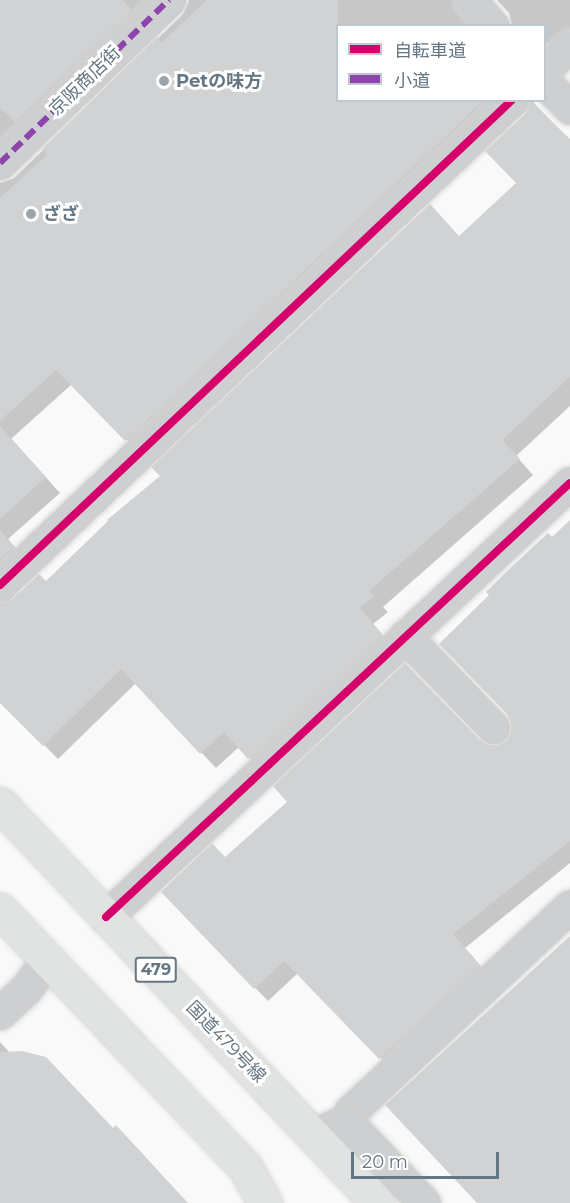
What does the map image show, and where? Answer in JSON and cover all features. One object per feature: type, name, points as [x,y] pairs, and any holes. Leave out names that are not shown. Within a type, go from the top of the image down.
[{"type":"highway","name":"国道479号線","points":[[0,804],[377,1203]]},
{"type":"highway","points":[[0,910],[245,1167],[266,1203]]},
{"type":"street","name":"京阪商店街","points":[[3,155],[169,0]]},
{"type":"street","points":[[470,0],[491,24]]},
{"type":"street","points":[[546,68],[570,46]]},
{"type":"street","points":[[546,83],[570,108]]},
{"type":"street","points":[[0,585],[510,102]]},
{"type":"street","points":[[106,917],[570,483]]},
{"type":"street","points":[[405,636],[493,727]]},
{"type":"street","points":[[314,1134],[346,1121],[350,1112],[570,906]]},
{"type":"street","points":[[0,1013],[26,989],[47,960]]},
{"type":"street","points":[[346,1121],[424,1203]]},
{"type":"building","points":[[0,0],[123,0],[132,10],[15,122],[0,108]]},
{"type":"building","points":[[207,0],[338,0],[336,102],[482,102],[125,441],[56,370],[0,421],[0,198],[47,155],[42,149],[157,37],[162,42]]},
{"type":"building","points":[[529,102],[532,102],[570,139],[570,377],[502,440],[520,459],[369,591],[374,596],[360,608],[382,634],[248,759],[224,732],[200,754],[121,669],[43,746],[0,703],[0,603],[13,599],[39,574],[46,581],[107,520],[160,476],[151,467],[430,204],[459,236],[516,183],[485,151],[525,114]]},
{"type":"building","points":[[0,426],[46,477],[0,519]]},
{"type":"building","points":[[570,520],[570,841],[453,934],[480,965],[379,1059],[284,961],[254,989],[161,892],[212,843],[225,857],[287,802],[273,786],[405,663],[480,740],[488,745],[497,745],[506,741],[511,732],[511,723],[507,714],[439,644],[489,595],[486,592],[505,573],[548,533],[552,537]]},
{"type":"building","points":[[0,530],[14,546],[0,559]]},
{"type":"building","points":[[570,936],[570,1203],[477,1203],[385,1105]]},
{"type":"building","points":[[22,1051],[46,1057],[113,1128],[116,1125],[188,1203],[0,1203],[0,1052]]},
{"type":"marked path","points":[[0,163],[169,0]]},
{"type":"cycle path","points":[[0,585],[510,102]]},
{"type":"cycle path","points":[[106,917],[570,483]]},
{"type":"place","name":"Petの味方","points":[[164,81]]},
{"type":"place","name":"ざざ","points":[[31,214]]}]
